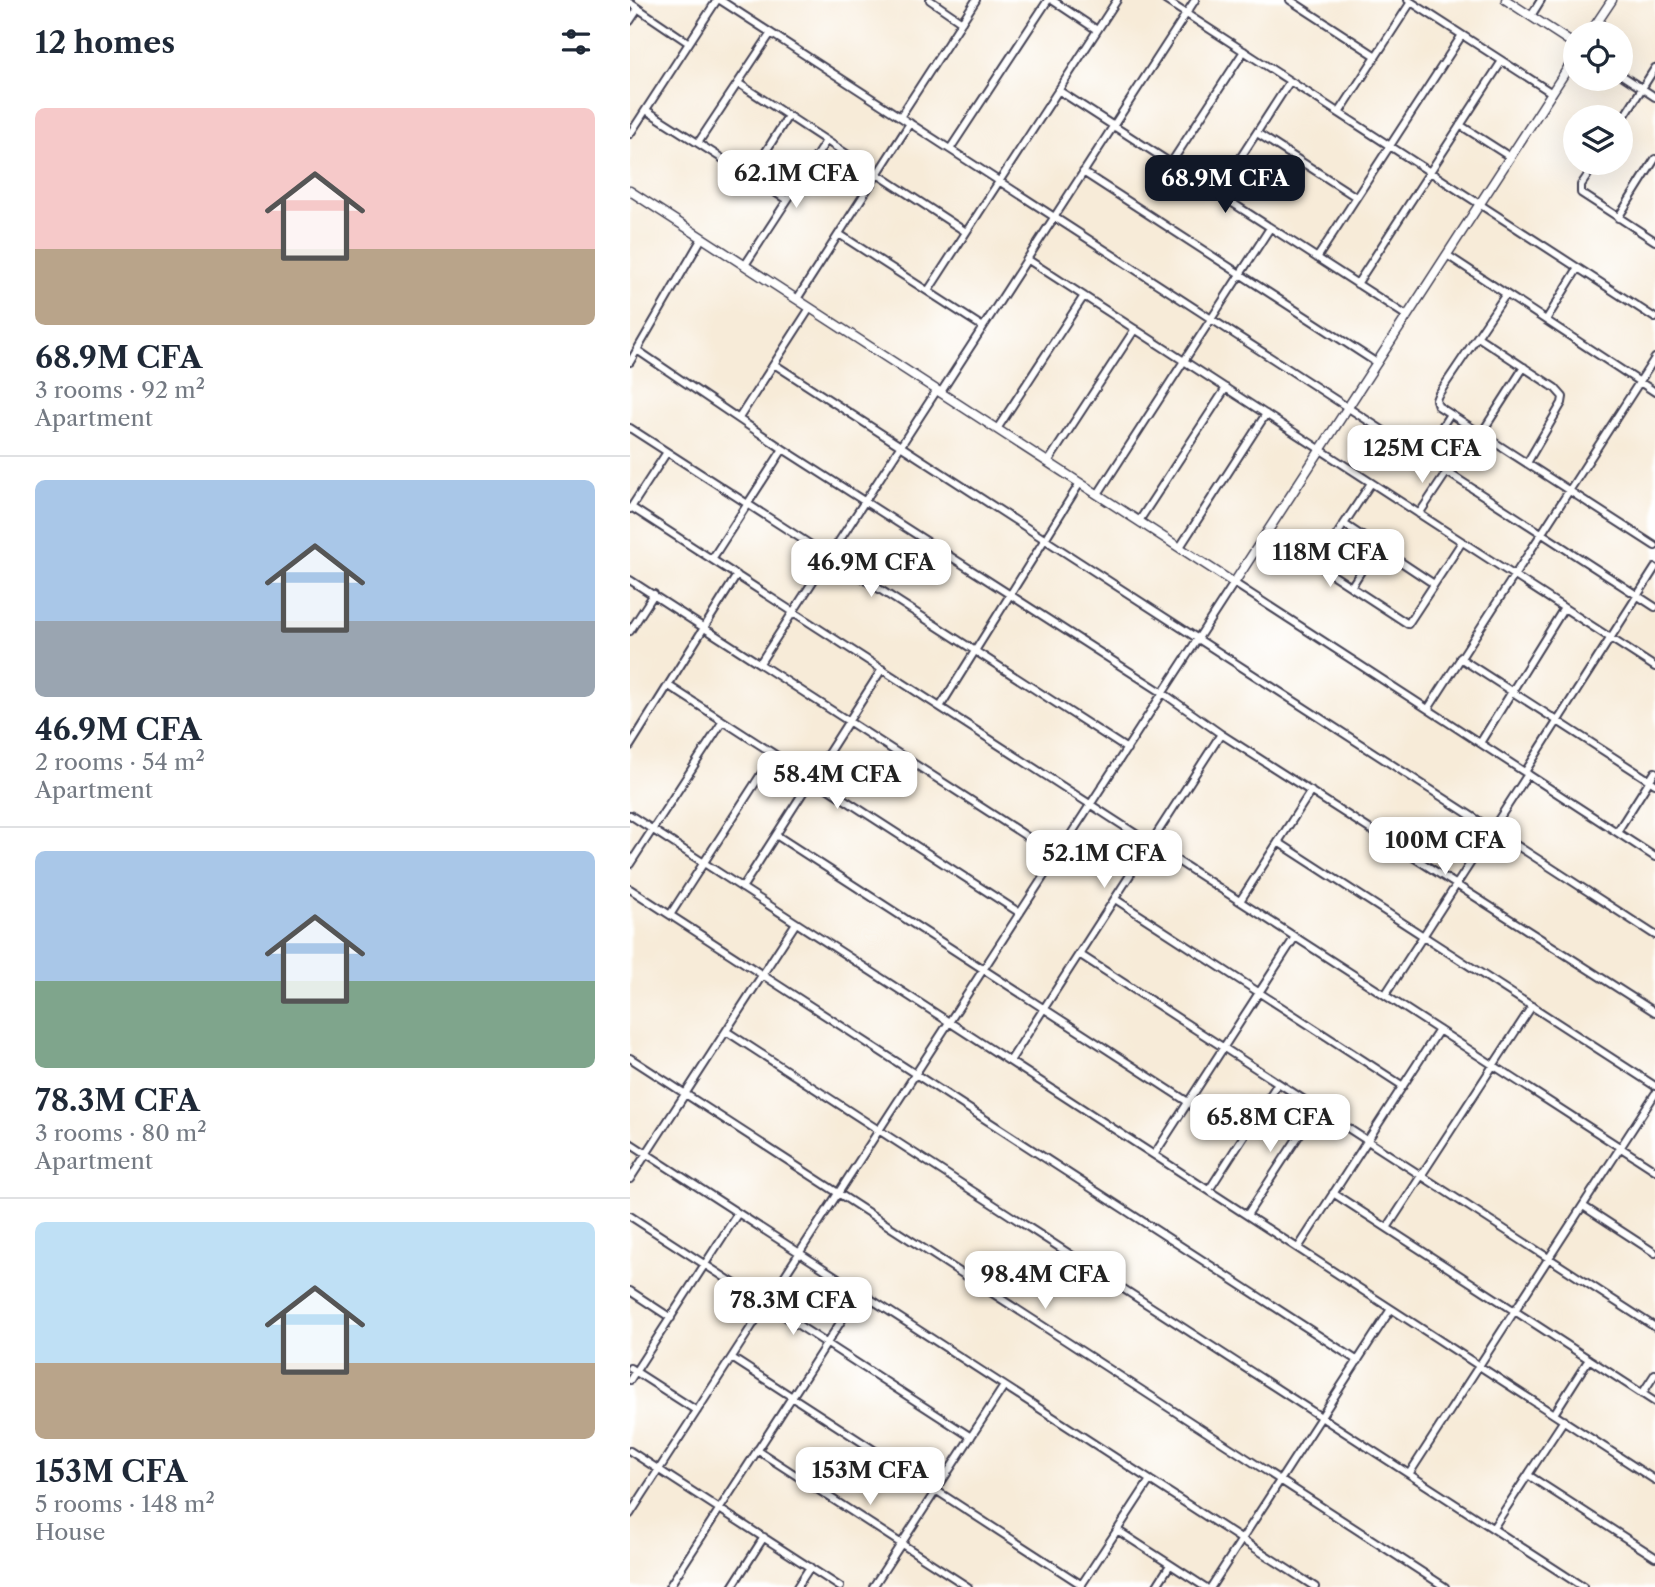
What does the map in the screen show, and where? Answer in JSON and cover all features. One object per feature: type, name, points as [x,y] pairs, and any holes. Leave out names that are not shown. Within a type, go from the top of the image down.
[{"type":"street","points":[[630,134],[719,0],[1655,607]]},
{"type":"street","points":[[930,0],[962,22]]},
{"type":"street","points":[[900,117],[976,0]]},
{"type":"street","points":[[950,149],[1050,0],[1097,30]]},
{"type":"street","points":[[928,291],[1117,0]]},
{"type":"street","points":[[1165,0],[1655,318]]},
{"type":"street","points":[[760,663],[900,446],[983,327],[1195,0]]},
{"type":"street","points":[[1290,0],[1376,56]]},
{"type":"street","points":[[1506,0],[1563,37]]},
{"type":"street","points":[[1531,16],[1541,0]]},
{"type":"street","points":[[1598,21],[1612,0]]},
{"type":"street","points":[[1339,113],[1410,1],[1552,93]]},
{"type":"street","points":[[630,3],[690,43]]},
{"type":"street","points":[[630,21],[638,9]]},
{"type":"street","points":[[698,143],[771,33]]},
{"type":"street","points":[[1317,258],[1462,35]]},
{"type":"street","points":[[1171,163],[1244,51]]},
{"type":"street","points":[[1357,284],[1502,61]]},
{"type":"street","points":[[1632,105],[1655,68]]},
{"type":"street","points":[[630,1514],[1563,76]]},
{"type":"street","points":[[1217,194],[1290,81]]},
{"type":"street","points":[[1633,82],[1655,97]]},
{"type":"street","points":[[738,83],[966,232]]},
{"type":"street","points":[[1058,90],[1407,316]]},
{"type":"street","points":[[646,110],[787,200]]},
{"type":"street","points":[[750,177],[788,116]]},
{"type":"street","points":[[797,299],[910,123]]},
{"type":"street","points":[[1460,125],[1510,157]]},
{"type":"street","points":[[1257,132],[1356,197]]},
{"type":"street","points":[[745,265],[826,141]]},
{"type":"street","points":[[1618,218],[1655,159]]},
{"type":"street","points":[[1083,172],[1377,363]]},
{"type":"street","points":[[1587,175],[1581,185],[1581,193],[1653,240],[1655,231]]},
{"type":"street","points":[[630,191],[1655,857]]},
{"type":"street","points":[[1098,494],[1270,228]]},
{"type":"street","points":[[839,234],[983,327]]},
{"type":"street","points":[[630,362],[702,238]]},
{"type":"street","points":[[1447,255],[1655,392]]},
{"type":"street","points":[[1027,259],[1655,667]]},
{"type":"street","points":[[1546,320],[1578,268]]},
{"type":"street","points":[[1506,294],[1436,400],[1438,406],[1655,546]]},
{"type":"street","points":[[997,429],[1084,296]]},
{"type":"street","points":[[739,418],[810,308]]},
{"type":"street","points":[[1048,462],[1135,329]]},
{"type":"street","points":[[1478,337],[1555,388],[1563,397],[1527,463]]},
{"type":"street","points":[[637,351],[783,449],[1163,693],[1221,734],[1655,1012]]},
{"type":"street","points":[[1428,709],[1655,358]]},
{"type":"street","points":[[774,364],[1655,935]]},
{"type":"street","points":[[1481,434],[1524,367]]},
{"type":"street","points":[[1139,521],[1226,388]]},
{"type":"street","points":[[1180,547],[1266,414]]},
{"type":"street","points":[[1423,456],[1450,414]]},
{"type":"street","points":[[630,428],[1127,749]]},
{"type":"street","points":[[712,559],[783,449]]},
{"type":"street","points":[[667,452],[631,508],[1655,1170]]},
{"type":"street","points":[[1419,514],[1447,472]]},
{"type":"street","points":[[1317,565],[1371,482]]},
{"type":"street","points":[[940,706],[1080,483]]},
{"type":"street","points":[[1343,524],[1434,584]]},
{"type":"street","points":[[1267,532],[1408,624],[1462,542]]},
{"type":"street","points":[[1351,587],[1377,546]]},
{"type":"street","points":[[1385,995],[1492,830],[1557,721],[1655,568]]},
{"type":"street","points":[[630,746],[737,575]]},
{"type":"street","points":[[630,580],[1057,856]]},
{"type":"street","points":[[630,631],[654,594]]},
{"type":"street","points":[[1479,743],[1564,608]]},
{"type":"street","points":[[1460,658],[1652,782]]},
{"type":"street","points":[[742,888],[882,669]]},
{"type":"street","points":[[669,686],[1020,913]]},
{"type":"street","points":[[630,864],[723,721]]},
{"type":"street","points":[[1010,1061],[1221,734]]},
{"type":"street","points":[[670,915],[774,754]]},
{"type":"street","points":[[1617,832],[1652,782],[1655,772]]},
{"type":"street","points":[[1240,901],[1311,791]]},
{"type":"street","points":[[630,815],[1655,1479]]},
{"type":"street","points":[[776,835],[1188,1102]]},
{"type":"street","points":[[1278,842],[1655,1086]]},
{"type":"street","points":[[630,889],[1358,1361]]},
{"type":"street","points":[[1115,899],[1403,1086]]},
{"type":"street","points":[[630,1179],[796,923]]},
{"type":"street","points":[[1154,1155],[1295,937]]},
{"type":"street","points":[[1079,954],[1655,1327]]},
{"type":"street","points":[[1388,1228],[1532,1006]]},
{"type":"street","points":[[1298,1248],[1439,1030]]},
{"type":"street","points":[[726,1031],[1583,1587]]},
{"type":"street","points":[[630,1058],[1445,1587]]},
{"type":"street","points":[[1209,1190],[1278,1083]]},
{"type":"street","points":[[1409,1474],[1655,1094]]},
{"type":"street","points":[[1247,1215],[1317,1108]]},
{"type":"street","points":[[630,1143],[1315,1587]]},
{"type":"street","points":[[1333,1193],[1655,1402]]},
{"type":"street","points":[[1583,1206],[1655,1253]]},
{"type":"street","points":[[630,1380],[633,1370],[671,1318],[738,1213]]},
{"type":"street","points":[[630,1216],[971,1437]]},
{"type":"street","points":[[630,1291],[671,1318]]},
{"type":"street","points":[[669,1587],[860,1292]]},
{"type":"street","points":[[1211,1587],[1391,1309]]},
{"type":"street","points":[[732,1358],[1081,1586],[1150,1480]]},
{"type":"street","points":[[1554,1414],[1589,1359]]},
{"type":"street","points":[[633,1370],[697,1411]]},
{"type":"street","points":[[1643,1394],[1655,1374]]},
{"type":"street","points":[[873,1587],[1004,1385]]},
{"type":"street","points":[[1493,1528],[1564,1420]]},
{"type":"street","points":[[757,1450],[968,1587]]},
{"type":"street","points":[[630,1451],[841,1587]]},
{"type":"street","points":[[1528,1475],[1655,1557]]},
{"type":"street","points":[[1117,1530],[1205,1587]]},
{"type":"street","points":[[732,1587],[764,1537]]},
{"type":"street","points":[[1156,1587],[1170,1565]]},
{"type":"street","points":[[797,1587],[810,1567]]}]
